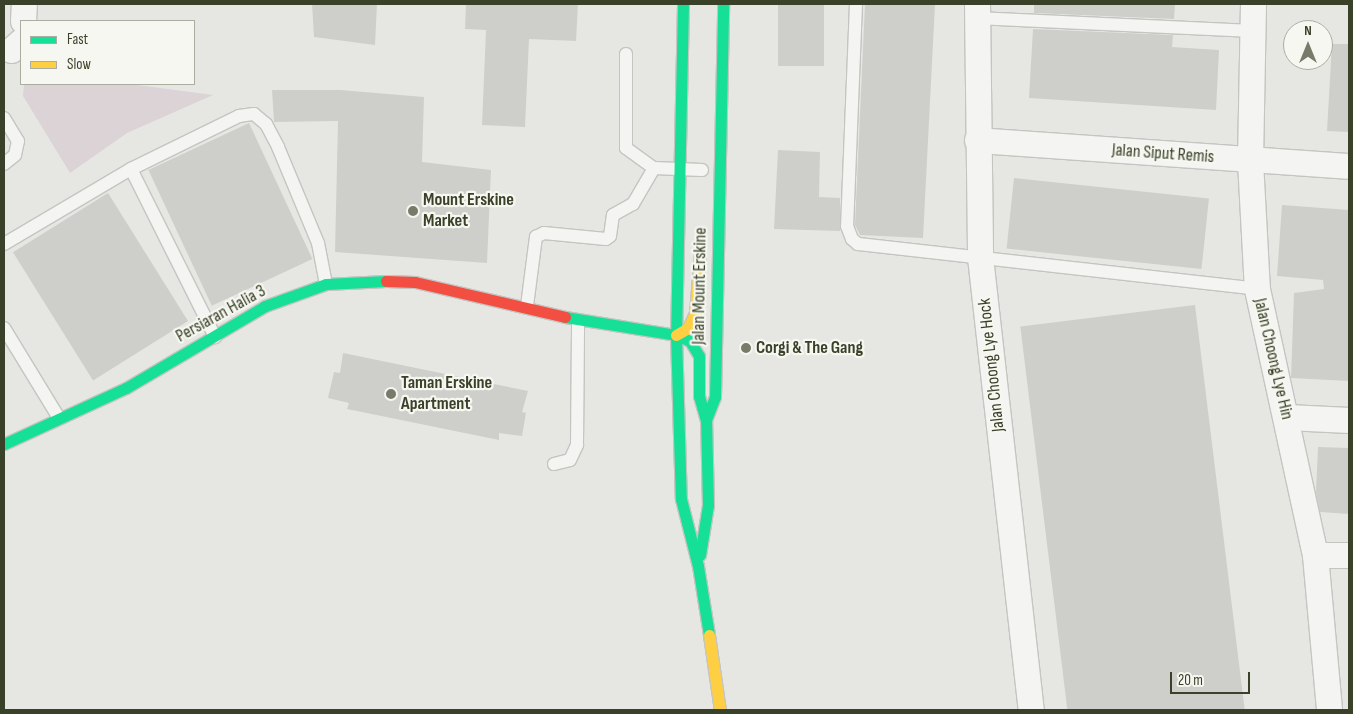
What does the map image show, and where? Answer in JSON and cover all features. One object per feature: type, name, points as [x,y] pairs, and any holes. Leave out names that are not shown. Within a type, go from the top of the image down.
[{"type":"main road","name":"Jalan Mount Erskine","points":[[683,4],[676,335],[681,500],[698,566],[720,710]]},
{"type":"main road","name":"Jalan Mount Erskine","points":[[698,566],[708,505],[706,420],[715,397],[722,4]]},
{"type":"main road","points":[[702,174],[721,124]]},
{"type":"main road","points":[[676,335],[688,328],[695,313],[700,244]]},
{"type":"main road","name":"Persiaran Halia 3","points":[[4,444],[126,388],[265,306],[326,284],[365,280],[415,282],[527,306],[578,321],[676,335]]},
{"type":"main road","points":[[676,335],[690,341],[696,348],[699,396],[706,420]]},
{"type":"street","points":[[23,20],[24,4]]},
{"type":"street","name":"Jalan Choong Lye Hin","points":[[1253,4],[1250,160],[1257,290],[1287,417],[1316,555],[1329,710]]},
{"type":"street","name":"Jalan Choong Lye Hock","points":[[977,11],[977,140],[980,257],[1031,710]]},
{"type":"street","name":"Jalan Siput Remis","points":[[977,140],[1349,166]]},
{"type":"street","points":[[1287,417],[1349,420]]},
{"type":"street","points":[[1316,555],[1349,555]]},
{"type":"lane","points":[[856,4],[848,233],[858,244],[1257,290]]},
{"type":"lane","points":[[977,11],[1252,31]]},
{"type":"lane","points":[[626,54],[624,142],[631,152],[654,168],[679,169],[702,174]]},
{"type":"lane","points":[[4,244],[132,169],[246,113],[261,118],[278,147],[318,243],[326,284]]},
{"type":"lane","points":[[4,118],[18,141],[16,155],[4,164]]},
{"type":"lane","points":[[527,306],[536,237],[544,233],[606,239],[610,236],[613,215],[634,204],[654,168]]},
{"type":"lane","points":[[132,169],[215,337]]},
{"type":"lane","points":[[554,464],[570,460],[577,445],[578,321]]},
{"type":"lane","points":[[4,328],[59,418]]},
{"type":"shaded area","points":[[24,85],[138,85],[213,95],[127,133],[70,173],[23,96]]},
{"type":"building","points":[[312,4],[377,4],[375,45],[314,37]]},
{"type":"building","points":[[466,4],[578,4],[576,41],[529,39],[525,127],[482,125],[486,30],[465,29]]},
{"type":"building","points":[[778,4],[824,4],[824,66],[778,66]]},
{"type":"building","points":[[865,4],[935,4],[923,238],[860,235],[855,225]]},
{"type":"building","points":[[1034,4],[1175,4],[1174,19],[1034,13]]},
{"type":"building","points":[[1033,29],[1173,35],[1172,47],[1219,50],[1216,110],[1029,98]]},
{"type":"building","points":[[1333,44],[1349,44],[1349,132],[1327,131],[1331,70],[1333,70]]},
{"type":"building","name":"Mount Erskine Market","points":[[272,90],[340,90],[424,97],[422,162],[491,170],[487,263],[335,252],[338,121],[274,122]]},
{"type":"building","points":[[249,123],[312,259],[212,306],[148,170]]},
{"type":"building","points":[[778,150],[820,152],[819,197],[840,198],[840,231],[774,229]]},
{"type":"building","points":[[1014,178],[1209,198],[1202,269],[1007,249]]},
{"type":"building","points":[[108,193],[188,321],[93,380],[13,252]]},
{"type":"building","points":[[1282,205],[1349,210],[1349,381],[1291,378],[1294,293],[1324,289],[1323,280],[1277,276]]},
{"type":"building","points":[[1195,305],[1245,710],[1067,710],[1020,326]]},
{"type":"building","name":"Taman Erskine Apartment","points":[[343,353],[528,391],[522,412],[526,413],[522,436],[499,433],[499,440],[347,409],[349,403],[328,398],[334,372],[340,373]]},
{"type":"building","points":[[1318,447],[1349,448],[1349,514],[1320,512],[1316,492]]},
{"type":"traffic: fast","points":[[683,4],[676,335],[681,499],[698,566],[709,635]]},
{"type":"traffic: fast","points":[[700,555],[708,505],[706,420],[715,397],[723,4]]},
{"type":"traffic: fast","points":[[4,444],[126,388],[265,306],[326,284],[386,281]]},
{"type":"traffic: fast","points":[[565,317],[676,335],[690,341],[699,356],[699,396],[706,420]]},
{"type":"traffic: slow","points":[[676,335],[688,328],[695,313],[700,253]]},
{"type":"traffic: slow","points":[[709,635],[720,710]]},
{"type":"traffic: jam","points":[[386,281],[415,282],[565,317]]},
{"type":"place","name":"Mount Erskine Market","points":[[413,211]]},
{"type":"place","name":"Corgi & The Gang","points":[[746,348]]},
{"type":"place","name":"Taman Erskine Apartment","points":[[391,394]]}]
